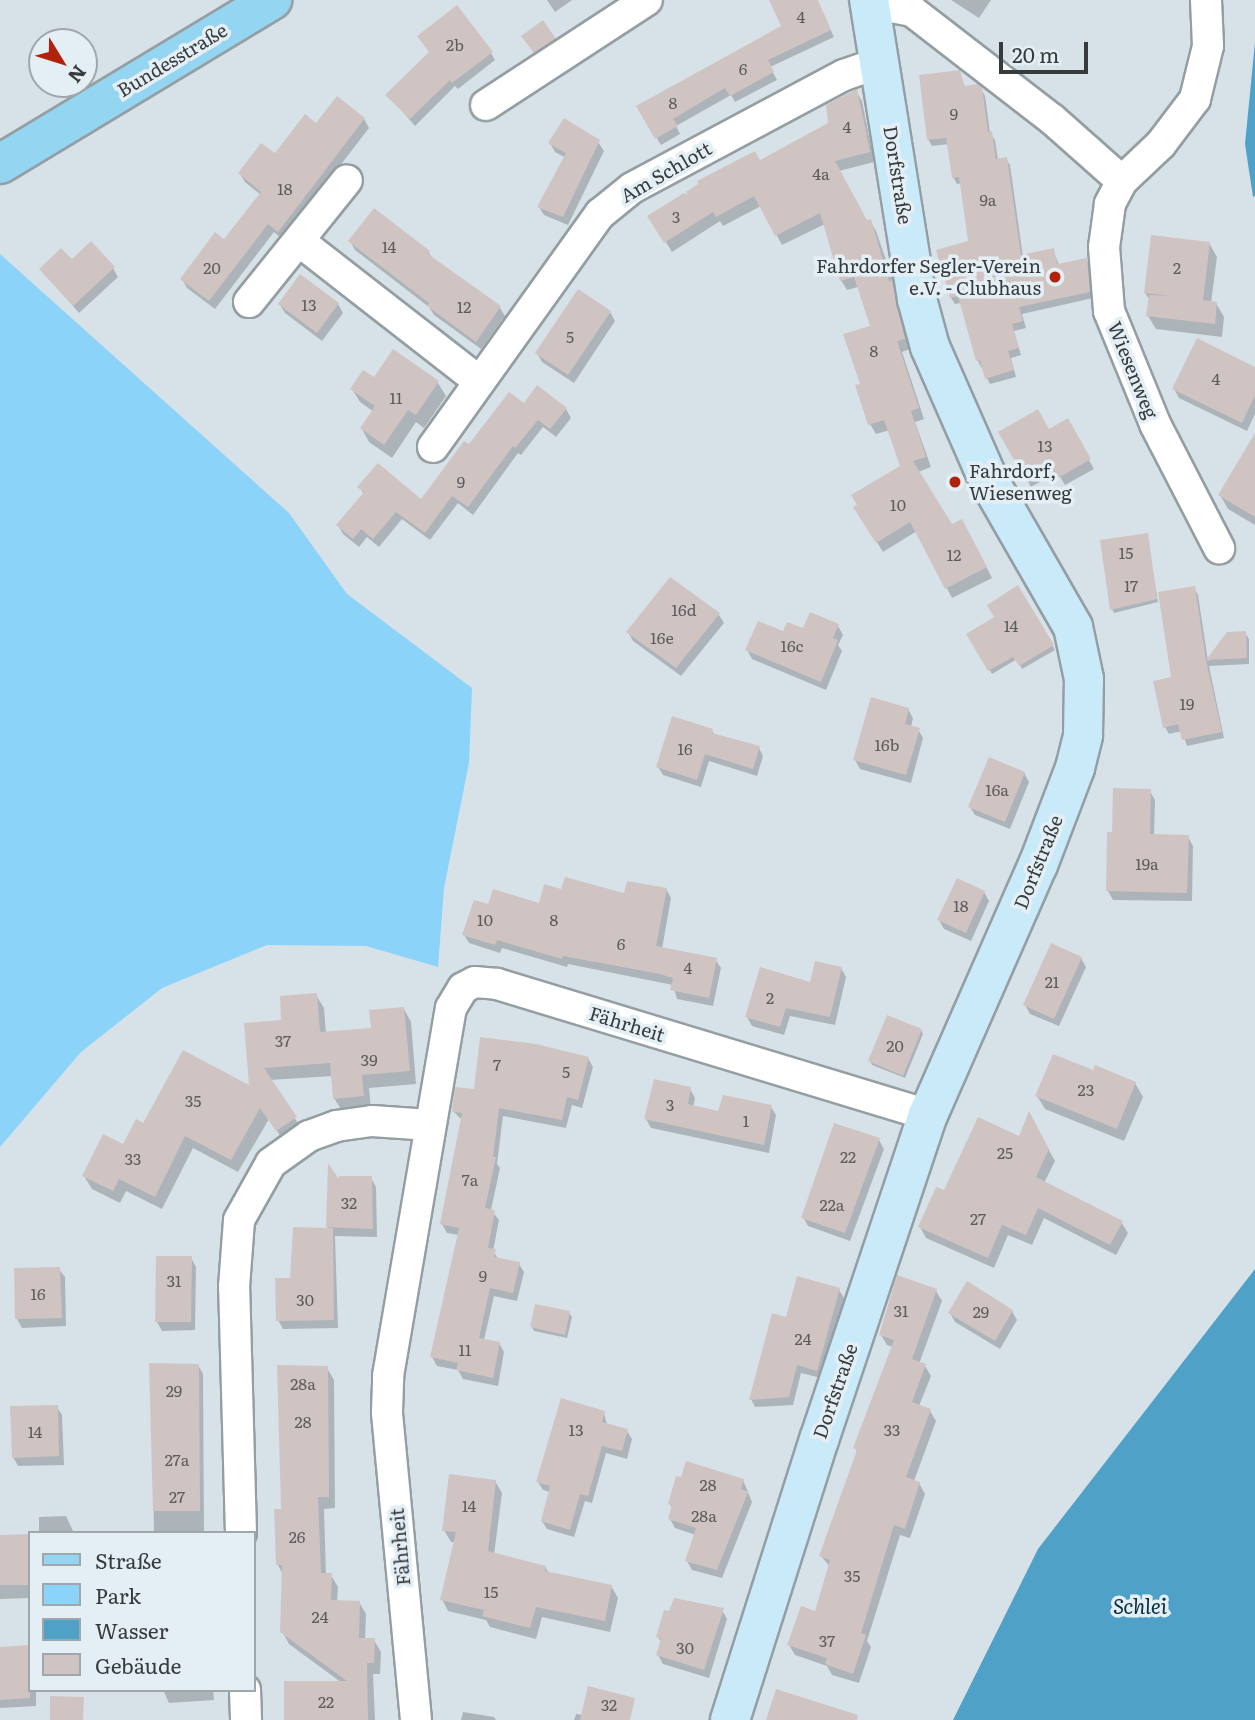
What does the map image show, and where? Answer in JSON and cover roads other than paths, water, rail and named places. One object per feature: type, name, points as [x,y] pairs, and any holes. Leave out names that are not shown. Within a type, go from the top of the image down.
[{"type":"main road","name":"Bundesstraße","points":[[0,164],[272,0]]},
{"type":"street","points":[[485,105],[647,0]]},
{"type":"street","name":"Wiesenweg","points":[[1206,0],[1208,46],[1195,99],[1161,144],[1122,181],[1110,204],[1104,247],[1109,312],[1155,424],[1219,548]]},
{"type":"street","points":[[870,2],[912,11],[1053,120],[1122,181]]},
{"type":"street","name":"Dorfstraße","points":[[730,1720],[819,1440],[928,1115],[1038,865],[1076,768],[1083,735],[1084,679],[1073,627],[988,479],[930,347],[917,299],[870,2]]},
{"type":"street","name":"Am Schlott","points":[[433,447],[600,214],[632,188],[844,75],[881,62]]},
{"type":"street","points":[[249,302],[347,180]]},
{"type":"street","points":[[299,241],[479,381]]},
{"type":"street","name":"Fährheit","points":[[416,1720],[387,1412],[388,1376],[451,1007],[463,988],[475,982],[497,984],[928,1115]]},
{"type":"street","points":[[241,1531],[234,1287],[239,1220],[271,1163],[309,1136],[336,1126],[372,1121],[430,1125]]},
{"type":"street","points":[[245,1692],[246,1720]]},
{"type":"water","points":[[1255,42],[1255,196],[1253,197],[1245,144]]},
{"type":"water","name":"Schlei","points":[[1255,1269],[1255,1720],[953,1720],[1038,1549]]},
{"type":"place","name":"Fahrdorfer Segler-Verein e.V. - Clubhaus","points":[[1055,277]]},
{"type":"place","name":"Fahrdorf, Wiesenweg","points":[[955,482]]}]
